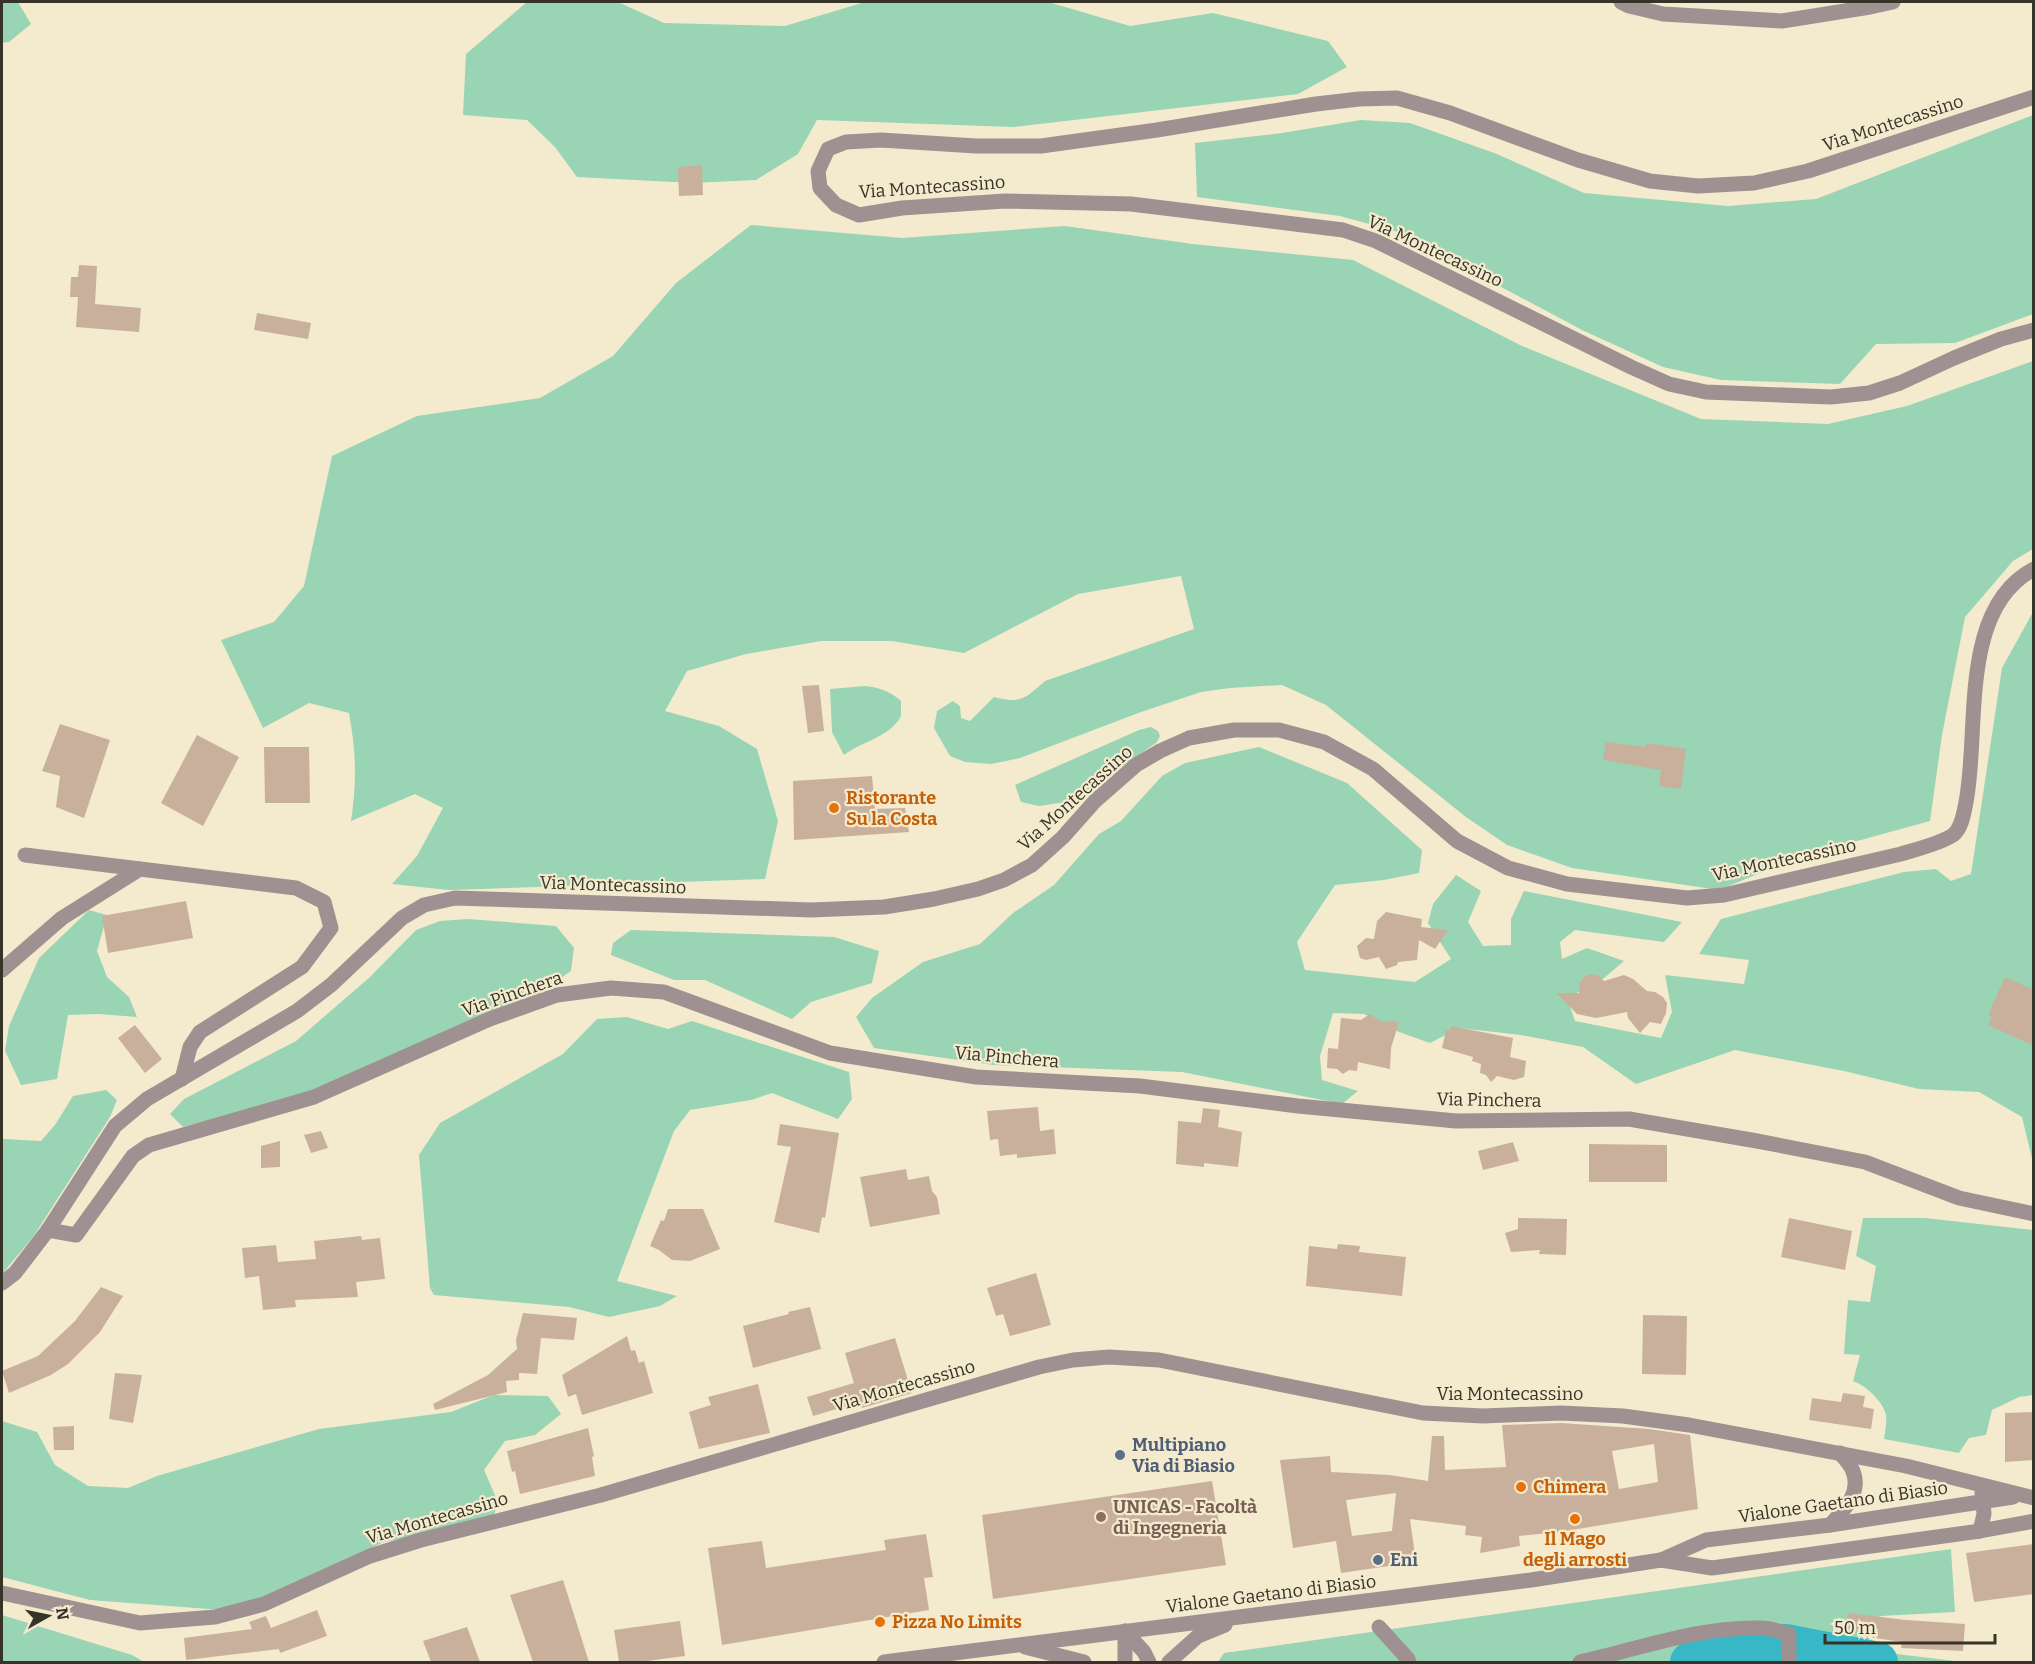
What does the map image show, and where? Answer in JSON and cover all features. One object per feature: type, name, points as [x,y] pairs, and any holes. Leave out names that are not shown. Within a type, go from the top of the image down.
[{"type":"street","points":[[1621,2],[1663,14],[1782,21],[1893,2]]},
{"type":"street","name":"Via Montecassino","points":[[2034,97],[1808,171],[1754,183],[1698,186],[1650,181],[1578,160],[1450,113],[1397,98],[1359,99],[1316,104],[1041,146],[976,146],[881,140],[846,142],[828,149],[818,171],[820,188],[836,206],[859,215],[902,208],[1005,201],[1131,204],[1343,231],[1376,241],[1669,384],[1706,392],[1831,397],[1869,393],[1900,383],[2001,339],[2034,330]]},
{"type":"street","name":"Via Montecassino","points":[[2,1283],[15,1273],[48,1230],[115,1126],[147,1100],[297,1011],[331,985],[402,918],[424,905],[455,898],[811,910],[884,907],[934,899],[978,889],[1004,880],[1032,865],[1063,837],[1095,801],[1136,765],[1189,738],[1234,730],[1279,730],[1324,742],[1373,769],[1457,841],[1508,868],[1568,884],[1687,898],[1724,895],[1901,854],[1954,835],[1963,819],[1968,791],[1977,665],[1987,629],[1999,602],[2022,575],[2034,569]]},
{"type":"street","points":[[24,855],[296,888],[324,902],[331,928],[302,967],[200,1032],[190,1047],[182,1078]]},
{"type":"street","points":[[2,970],[62,918],[140,869]]},
{"type":"street","name":"Via Pinchera","points":[[48,1230],[76,1235],[133,1156],[149,1144],[314,1097],[490,1019],[557,995],[611,988],[664,992],[830,1053],[965,1075],[1140,1086],[1298,1106],[1456,1121],[1629,1119],[1865,1162],[1959,1198],[2034,1214]]},
{"type":"street","name":"Via Montecassino","points":[[2,1593],[140,1623],[214,1617],[264,1604],[370,1556],[421,1540],[601,1496],[1039,1367],[1109,1357],[1159,1360],[1424,1413],[1483,1416],[1560,1413],[1623,1416],[1689,1425],[1906,1466],[1982,1493],[2030,1496]]},
{"type":"street","points":[[1830,1525],[1852,1499],[1854,1489],[1852,1469],[1840,1453]]},
{"type":"street","points":[[1980,1531],[1983,1514],[1982,1493]]},
{"type":"street","name":"Vialone Gaetano di Biasio","points":[[884,1662],[1469,1589],[1661,1560],[1706,1540],[1830,1525],[1982,1493]]},
{"type":"street","name":"Vialone Gaetano di Biasio","points":[[1661,1560],[1712,1568],[1980,1531],[2034,1521]]},
{"type":"street","points":[[1169,1662],[1198,1636],[1244,1618]]},
{"type":"street","points":[[1378,1627],[1409,1662]]},
{"type":"street","points":[[1580,1662],[1672,1638],[1719,1630],[1763,1628],[1789,1634],[1790,1662]]},
{"type":"street","points":[[1125,1631],[1125,1662]]},
{"type":"street","points":[[1125,1631],[1144,1652],[1149,1662]]},
{"type":"street","points":[[1014,1645],[1084,1662]]},
{"type":"green space","points":[[2,2],[18,2],[31,24],[9,42],[2,43]]},
{"type":"green space","points":[[527,2],[618,2],[664,23],[785,26],[865,2],[1048,2],[1130,26],[1213,13],[1328,41],[1347,67],[1298,94],[1013,127],[817,120],[798,154],[756,180],[692,183],[577,177],[555,147],[527,120],[463,115],[466,54]]},
{"type":"green space","points":[[2033,115],[2033,314],[1955,343],[1876,344],[1840,384],[1721,380],[1663,367],[1582,330],[1398,232],[1340,216],[1197,197],[1195,143],[1282,133],[1361,120],[1410,123],[1497,154],[1584,193],[1728,206],[1816,199]]},
{"type":"green space","points":[[751,225],[902,238],[1065,226],[1193,244],[1353,260],[1522,346],[1701,419],[1828,424],[1907,406],[2033,361],[2033,549],[2013,561],[1965,617],[1942,735],[1930,821],[1799,857],[1719,890],[1572,868],[1507,845],[1466,817],[1326,705],[1282,685],[1201,692],[1020,758],[991,764],[965,762],[950,756],[934,728],[937,711],[953,701],[960,706],[961,718],[970,721],[994,697],[1010,700],[1022,698],[1045,681],[1194,629],[1181,576],[1078,594],[964,653],[892,641],[821,641],[746,654],[687,671],[665,711],[719,726],[757,749],[778,821],[765,879],[449,890],[392,884],[417,856],[443,808],[415,794],[351,821],[355,767],[349,713],[309,703],[263,728],[221,640],[274,622],[304,586],[332,456],[417,416],[540,398],[613,356],[676,283]]},
{"type":"green space","points":[[2033,612],[2033,1163],[2022,1117],[1979,1092],[1919,1089],[1844,1071],[1735,1050],[1636,1084],[1583,1047],[1521,1035],[1459,1028],[1430,1043],[1399,1032],[1364,1014],[1333,1013],[1320,1056],[1322,1080],[1358,1091],[1342,1104],[1182,1072],[994,1065],[874,1048],[856,1017],[872,998],[923,962],[980,944],[1013,913],[1054,885],[1099,834],[1121,821],[1162,776],[1185,763],[1259,747],[1347,783],[1422,850],[1419,873],[1384,880],[1335,885],[1297,942],[1305,970],[1415,982],[1451,959],[1428,923],[1433,904],[1456,875],[1481,891],[1468,922],[1483,946],[1511,945],[1511,919],[1524,891],[1682,922],[1664,942],[1575,930],[1560,942],[1562,959],[1587,948],[1624,961],[1603,979],[1567,998],[1575,1021],[1661,1038],[1672,1012],[1665,975],[1744,984],[1749,960],[1699,954],[1721,919],[1904,872],[1936,869],[1951,881],[1971,874],[2002,668]]},
{"type":"green space","points":[[866,686],[885,690],[901,701],[901,716],[890,729],[844,755],[832,732],[830,689]]},
{"type":"green space","points":[[1151,727],[1158,731],[1160,736],[1157,742],[1073,801],[1039,806],[1021,802],[1015,785],[1139,730]]},
{"type":"green space","points":[[89,910],[107,915],[97,951],[107,977],[129,997],[137,1017],[99,1014],[68,1015],[57,1079],[21,1085],[5,1051],[9,1026],[39,958]]},
{"type":"green space","points":[[468,919],[556,926],[574,948],[571,971],[538,994],[289,1101],[183,1127],[170,1114],[184,1099],[296,1041],[370,977],[416,930],[440,921]]},
{"type":"green space","points":[[631,930],[834,937],[879,951],[872,983],[811,1002],[792,1019],[705,980],[674,980],[611,955],[613,943]]},
{"type":"green space","points":[[627,1017],[668,1029],[692,1021],[849,1072],[852,1099],[838,1119],[772,1093],[751,1100],[690,1110],[674,1131],[617,1281],[677,1296],[660,1306],[609,1317],[569,1307],[434,1295],[430,1288],[419,1155],[440,1123],[563,1054],[597,1019]]},
{"type":"green space","points":[[106,1090],[117,1100],[110,1117],[33,1237],[2,1274],[3,1139],[41,1141],[55,1125],[73,1096]]},
{"type":"green space","points":[[1863,1218],[1925,1218],[2033,1230],[2033,1395],[2019,1397],[1992,1410],[1986,1435],[1969,1438],[1959,1453],[1884,1439],[1886,1415],[1881,1404],[1873,1394],[1853,1381],[1860,1355],[1844,1354],[1848,1300],[1870,1302],[1876,1266],[1856,1256]]},
{"type":"green space","points":[[494,1395],[548,1396],[561,1414],[535,1435],[505,1441],[484,1470],[498,1502],[492,1522],[384,1542],[235,1611],[90,1600],[2,1577],[2,1421],[37,1432],[55,1465],[88,1486],[128,1488],[157,1476],[319,1429],[451,1412]]},
{"type":"green space","points":[[1951,1549],[1955,1612],[1881,1616],[1870,1622],[1868,1637],[1888,1653],[1963,1662],[1218,1662],[1224,1653]]},
{"type":"green space","points":[[2,1615],[132,1655],[144,1662],[2,1662]]},
{"type":"building","points":[[702,165],[703,195],[679,196],[678,167]]},
{"type":"building","points":[[79,265],[97,266],[95,304],[141,308],[139,332],[76,327],[78,297],[70,297],[71,277],[78,277]]},
{"type":"building","points":[[257,313],[311,323],[308,339],[254,330]]},
{"type":"building","points":[[819,685],[824,731],[808,733],[802,686]]},
{"type":"building","points":[[60,724],[110,740],[84,818],[56,807],[60,776],[42,771]]},
{"type":"building","points":[[197,735],[239,757],[203,826],[161,803]]},
{"type":"building","points":[[1606,742],[1646,747],[1647,743],[1686,749],[1681,789],[1659,786],[1661,770],[1603,760]]},
{"type":"building","points":[[264,747],[309,747],[310,803],[265,803]]},
{"type":"building","name":"Ristorante Su la Costa","points":[[872,776],[875,809],[905,808],[909,832],[794,840],[793,781]]},
{"type":"building","points":[[186,901],[193,938],[108,953],[102,916]]},
{"type":"building","points":[[1386,912],[1422,919],[1421,927],[1448,930],[1435,949],[1419,940],[1417,960],[1398,962],[1397,965],[1386,969],[1379,957],[1366,960],[1360,958],[1357,946],[1366,938],[1374,939],[1377,921]]},
{"type":"building","points":[[1588,974],[1599,976],[1604,981],[1624,975],[1633,979],[1647,991],[1655,992],[1663,997],[1667,1003],[1661,1024],[1650,1022],[1640,1033],[1628,1018],[1627,1012],[1596,1018],[1577,1014],[1556,993],[1579,993],[1580,982]]},
{"type":"building","points":[[2005,977],[2034,990],[2034,1046],[1988,1025],[1992,1017],[1988,1015]]},
{"type":"building","points":[[1370,1014],[1380,1021],[1399,1022],[1391,1048],[1390,1069],[1358,1062],[1357,1071],[1349,1070],[1343,1074],[1337,1069],[1327,1068],[1328,1048],[1338,1049],[1341,1018],[1361,1020]]},
{"type":"building","points":[[135,1025],[162,1059],[145,1073],[118,1038]]},
{"type":"building","points":[[1451,1026],[1513,1038],[1510,1057],[1526,1061],[1524,1077],[1514,1080],[1497,1076],[1491,1082],[1486,1075],[1480,1073],[1481,1064],[1472,1061],[1473,1057],[1442,1048],[1446,1030],[1450,1031]]},
{"type":"building","points":[[1038,1107],[1040,1131],[1054,1129],[1056,1154],[1017,1158],[1017,1154],[1000,1156],[998,1139],[990,1140],[987,1111]]},
{"type":"building","points":[[1203,1108],[1220,1110],[1218,1127],[1242,1132],[1238,1167],[1204,1163],[1204,1167],[1176,1164],[1178,1121],[1201,1123]]},
{"type":"building","points":[[780,1124],[839,1133],[825,1218],[822,1217],[819,1233],[774,1222],[791,1147],[777,1145]]},
{"type":"building","points":[[321,1131],[328,1148],[311,1153],[304,1135]]},
{"type":"building","points":[[280,1141],[280,1167],[261,1168],[261,1146]]},
{"type":"building","points":[[1513,1142],[1519,1161],[1483,1170],[1478,1151]]},
{"type":"building","points":[[1589,1144],[1667,1145],[1667,1182],[1589,1182]]},
{"type":"building","points":[[906,1169],[908,1180],[929,1176],[932,1191],[937,1197],[940,1214],[870,1227],[860,1177]]},
{"type":"building","points":[[668,1209],[703,1209],[720,1249],[690,1261],[672,1260],[650,1246]]},
{"type":"building","points":[[1518,1218],[1567,1219],[1566,1255],[1539,1254],[1540,1250],[1511,1252],[1505,1233],[1518,1229]]},
{"type":"building","points":[[1789,1218],[1852,1231],[1845,1270],[1781,1257]]},
{"type":"building","points":[[361,1236],[362,1240],[380,1238],[385,1279],[356,1282],[358,1297],[295,1300],[296,1307],[263,1310],[259,1276],[245,1278],[242,1248],[276,1245],[278,1262],[316,1259],[314,1241]]},
{"type":"building","points":[[1338,1244],[1360,1246],[1359,1252],[1406,1257],[1402,1296],[1306,1286],[1309,1246],[1337,1249]]},
{"type":"building","points":[[1036,1273],[1051,1325],[1010,1336],[1003,1314],[996,1316],[987,1288]]},
{"type":"building","points":[[101,1287],[123,1296],[100,1332],[68,1364],[51,1375],[9,1393],[2,1371],[38,1356],[75,1321]]},
{"type":"building","points":[[810,1307],[821,1349],[753,1368],[743,1326]]},
{"type":"building","points":[[523,1313],[577,1318],[574,1340],[541,1338],[537,1374],[519,1373],[519,1380],[506,1381],[507,1392],[435,1410],[433,1404],[488,1375],[517,1349],[516,1340]]},
{"type":"building","points":[[1643,1315],[1687,1316],[1686,1375],[1642,1374]]},
{"type":"building","points":[[627,1336],[631,1351],[635,1350],[639,1363],[644,1361],[653,1393],[582,1415],[576,1394],[568,1397],[562,1375]]},
{"type":"building","points":[[895,1338],[912,1393],[862,1408],[860,1402],[813,1416],[807,1397],[854,1383],[845,1353]]},
{"type":"building","points":[[115,1373],[142,1375],[133,1423],[109,1419]]},
{"type":"building","points":[[758,1384],[770,1433],[699,1449],[689,1412],[711,1405],[708,1397]]},
{"type":"building","points":[[1843,1393],[1865,1396],[1863,1407],[1874,1409],[1871,1429],[1809,1420],[1812,1398],[1841,1402]]},
{"type":"building","points":[[2034,1412],[2034,1460],[2005,1462],[2005,1413]]},
{"type":"building","points":[[1561,1423],[1649,1429],[1690,1435],[1698,1509],[1560,1532],[1519,1536],[1520,1546],[1480,1553],[1482,1537],[1465,1535],[1466,1526],[1410,1519],[1416,1562],[1341,1573],[1336,1541],[1293,1548],[1280,1460],[1330,1456],[1331,1472],[1390,1475],[1428,1481],[1432,1436],[1444,1436],[1445,1470],[1506,1467],[1502,1425]],"holes":[[[1654,1444],[1658,1482],[1619,1489],[1612,1451]],[[1396,1493],[1392,1531],[1352,1536],[1346,1500]]]},
{"type":"building","points":[[74,1426],[74,1450],[54,1450],[53,1427]]},
{"type":"building","points":[[588,1428],[594,1456],[592,1457],[595,1476],[520,1494],[515,1471],[512,1472],[507,1451]]},
{"type":"building","points":[[1212,1481],[1226,1565],[993,1599],[982,1515]]},
{"type":"building","points":[[926,1534],[933,1577],[924,1578],[929,1610],[722,1645],[708,1548],[762,1541],[766,1568],[886,1550],[884,1540]]},
{"type":"building","points":[[2034,1544],[2034,1594],[1974,1602],[1966,1553]]},
{"type":"building","points":[[563,1580],[589,1662],[533,1662],[510,1595]]},
{"type":"building","points":[[317,1610],[327,1636],[280,1653],[279,1649],[186,1660],[184,1638],[252,1629],[249,1622],[266,1616],[271,1628]]},
{"type":"building","points":[[1848,1613],[1965,1624],[1963,1651],[1901,1648],[1902,1642],[1861,1636],[1862,1632],[1847,1632]]},
{"type":"building","points":[[680,1621],[685,1656],[639,1662],[619,1662],[614,1630]]},
{"type":"building","points":[[467,1627],[480,1662],[431,1662],[423,1641]]},
{"type":"waterway","points":[[1690,1662],[1785,1644],[1878,1662]]},
{"type":"place","name":"Ristorante Su la Costa","points":[[834,808]]},
{"type":"place","name":"Multipiano Via di Biasio","points":[[1120,1455]]},
{"type":"place","name":"Chimera","points":[[1521,1487]]},
{"type":"place","name":"UNICAS - Facoltà di Ingegneria","points":[[1101,1517]]},
{"type":"place","name":"Il Mago degli arrosti","points":[[1575,1519]]},
{"type":"place","name":"Eni","points":[[1378,1560]]},
{"type":"place","name":"Pizza No Limits","points":[[880,1622]]}]
